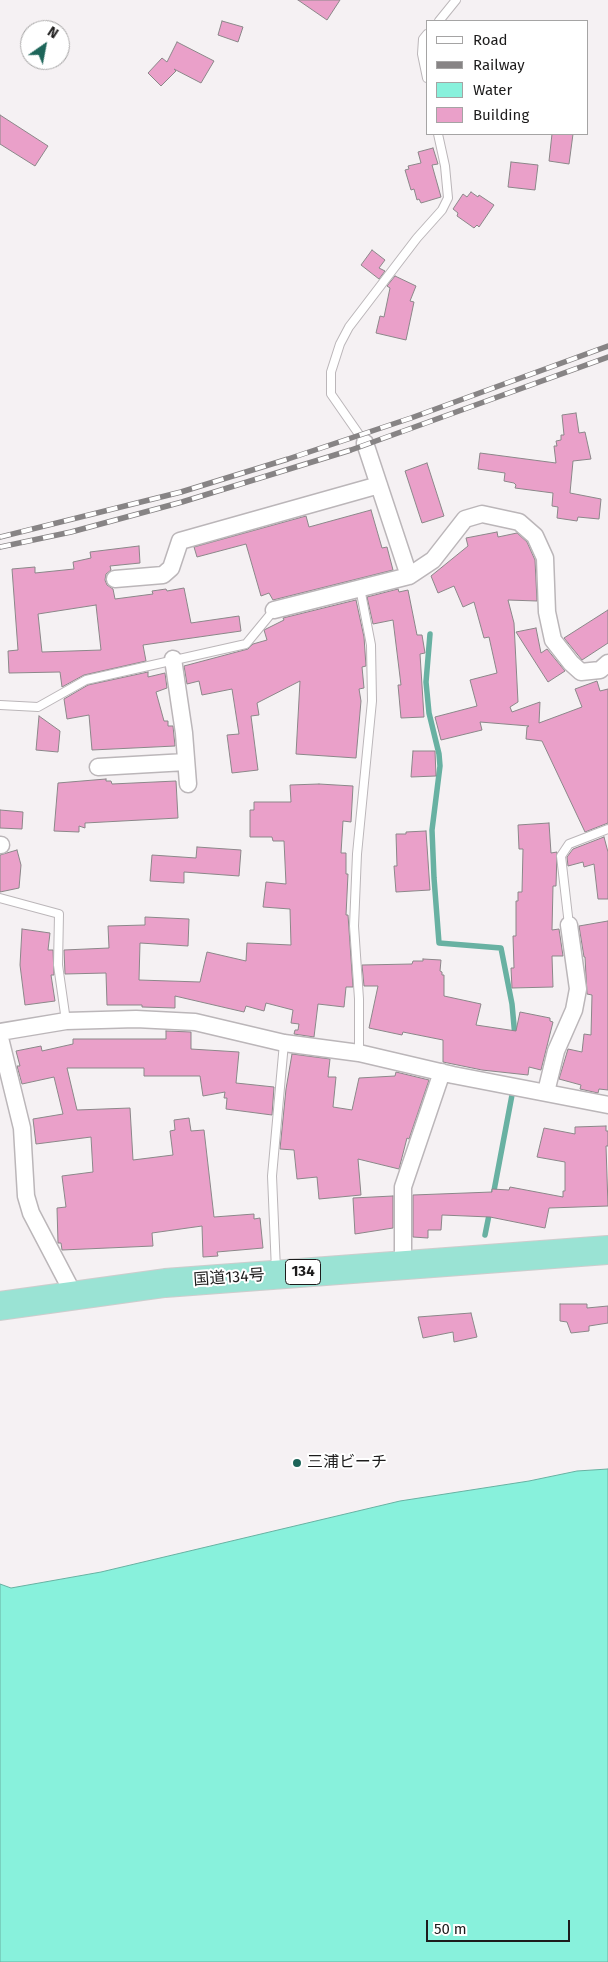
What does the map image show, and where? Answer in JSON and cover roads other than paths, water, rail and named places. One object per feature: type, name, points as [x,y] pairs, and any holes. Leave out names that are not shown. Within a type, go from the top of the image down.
[{"type":"highway","name":"国道134号","points":[[0,1306],[165,1283],[608,1250]]},
{"type":"street","points":[[365,443],[409,576]]},
{"type":"street","points":[[115,580],[163,574],[171,568],[180,541],[379,484]]},
{"type":"street","points":[[274,610],[409,576],[433,560],[465,520],[482,514],[519,522],[535,536],[545,558],[547,612],[553,640],[571,663],[581,672],[604,669]]},
{"type":"street","points":[[173,659],[188,784]]},
{"type":"street","points":[[98,767],[186,762]]},
{"type":"street","points":[[546,1092],[556,1051],[574,1010],[578,989],[569,925]]},
{"type":"street","points":[[0,1032],[66,1021],[136,1018],[194,1022],[284,1043],[359,1053],[608,1106]]},
{"type":"street","points":[[0,1038],[21,1122],[26,1196],[31,1213],[74,1295]]},
{"type":"street","points":[[403,1264],[403,1188],[442,1072]]},
{"type":"lane","points":[[440,20],[456,0]]},
{"type":"lane","points":[[426,35],[422,39],[422,54],[426,73]]},
{"type":"lane","points":[[365,443],[332,394],[331,372],[348,327],[417,238],[442,210],[448,198],[445,166],[438,135]]},
{"type":"lane","points":[[359,1053],[359,999],[354,926],[357,854],[372,701],[371,645],[360,588]]},
{"type":"lane","points":[[0,706],[38,707],[86,680],[246,644],[274,610]]},
{"type":"lane","points":[[569,925],[561,856],[569,844],[608,829]]},
{"type":"lane","points":[[0,898],[59,914],[58,965],[66,1021]]},
{"type":"lane","points":[[276,1275],[272,1176],[284,1043]]},
{"type":"water","points":[[608,1469],[608,1962],[0,1962],[0,1584],[11,1588],[101,1572],[400,1501],[529,1481],[577,1471]]},
{"type":"waterway","points":[[430,634],[426,682],[429,713],[440,766],[432,830],[439,943],[501,948],[512,1004],[515,1037]]},
{"type":"waterway","points":[[493,1196],[512,1095]]},
{"type":"waterway","points":[[485,1235],[490,1210]]},
{"type":"railway","points":[[0,537],[181,492],[288,459],[411,418],[608,346]]},
{"type":"railway","points":[[0,547],[71,532],[182,502],[351,450],[608,357]]},
{"type":"place","name":"三浦ビーチ","points":[[297,1463]]}]
